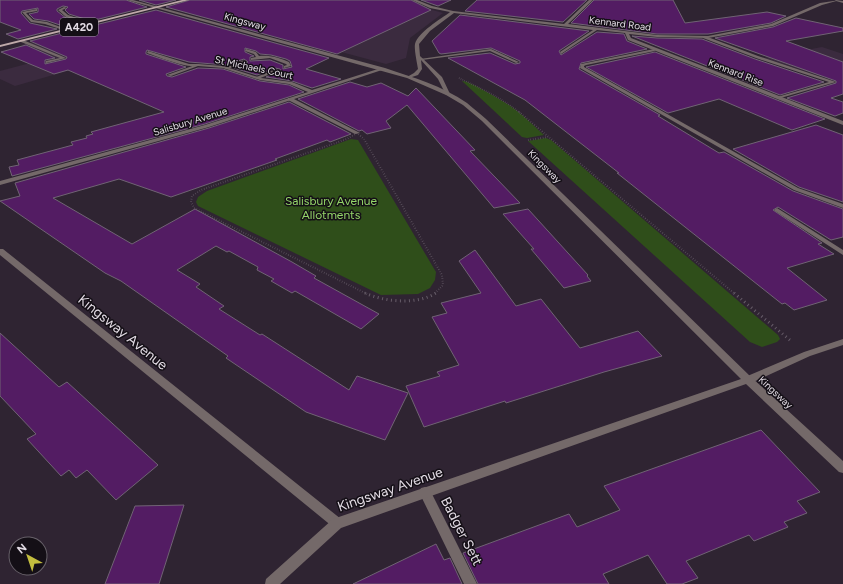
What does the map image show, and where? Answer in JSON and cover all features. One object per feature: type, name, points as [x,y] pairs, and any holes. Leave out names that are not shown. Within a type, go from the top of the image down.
[{"type":"main road","name":"A420","points":[[0,46],[188,0]]},
{"type":"street","name":"Kingsway","points":[[128,0],[409,77],[448,94],[465,104],[484,120],[748,380],[843,468]]},
{"type":"street","name":"Kennard Road","points":[[414,0],[431,7],[453,12],[657,36],[704,37],[772,25],[821,4],[837,0]]},
{"type":"street","points":[[565,25],[591,0]]},
{"type":"street","points":[[837,0],[843,2]]},
{"type":"street","points":[[816,2],[821,4]]},
{"type":"street","points":[[65,8],[60,10],[67,16],[93,24]]},
{"type":"street","points":[[36,10],[24,12],[32,21],[46,23],[65,30]]},
{"type":"street","points":[[409,77],[416,74],[420,69],[421,58],[417,44],[422,37],[453,12]]},
{"type":"street","points":[[561,53],[596,29]]},
{"type":"street","name":"Kennard Rise","points":[[627,33],[629,39],[654,50],[843,123]]},
{"type":"street","points":[[704,37],[757,58],[837,81],[779,98]]},
{"type":"street","points":[[22,41],[64,58],[47,62]]},
{"type":"street","points":[[246,50],[255,53],[258,57]]},
{"type":"street","points":[[421,58],[491,50],[517,62]]},
{"type":"street","points":[[654,50],[582,65],[582,68],[796,189],[843,206]]},
{"type":"street","points":[[148,52],[189,65],[198,65]]},
{"type":"street","points":[[252,59],[258,57],[270,57],[285,62],[289,66],[285,67]]},
{"type":"street","points":[[421,58],[438,74],[444,83],[448,94]]},
{"type":"street","points":[[226,68],[245,62]]},
{"type":"street","name":"St Michaels Court","points":[[169,75],[198,65],[226,68],[256,78],[290,83],[312,92]]},
{"type":"street","name":"Salisbury Avenue","points":[[0,182],[207,126],[382,69]]},
{"type":"street","points":[[256,78],[278,70]]},
{"type":"street","points":[[290,98],[357,133]]},
{"type":"street","points":[[776,210],[843,253]]},
{"type":"street","name":"Kingsway Avenue","points":[[0,251],[337,523],[748,380],[807,354],[843,342]]},
{"type":"street","name":"Badger Sett","points":[[425,492],[471,584]]},
{"type":"street","points":[[271,584],[337,523]]},
{"type":"path","name":"Kingsway","points":[[438,74],[465,80],[511,105],[807,354]]},
{"type":"path","points":[[357,133],[364,139],[442,275],[443,285],[436,293],[412,299],[389,300],[375,298],[194,208],[192,196],[201,190],[347,139],[357,133]]},
{"type":"shaded area","points":[[319,0],[429,9],[443,13],[410,38],[406,58],[386,64],[289,38]]},
{"type":"shaded area","points":[[34,42],[91,64],[15,86],[0,79],[0,71],[49,58],[21,45]]},
{"type":"shaded area","points":[[822,47],[843,54],[843,80],[830,75],[823,77],[764,58]]},
{"type":"green space","points":[[462,81],[477,87],[509,105],[544,135],[527,138],[522,137]]},
{"type":"green space","points":[[546,138],[551,140],[778,335],[780,339],[777,342],[762,347],[750,342],[528,141]]},
{"type":"green space","name":"Salisbury Avenue Allotments","points":[[351,139],[358,140],[436,272],[435,280],[430,288],[418,294],[381,295],[198,206],[196,202],[198,197],[207,191]]},
{"type":"building","points":[[0,0],[126,0],[147,7],[91,21],[69,14],[65,10],[68,7],[63,6],[57,9],[57,11],[66,18],[81,23],[66,27],[48,21],[34,19],[29,14],[38,12],[38,8],[22,11],[21,13],[30,23],[57,29],[18,39],[6,34],[21,30],[0,22]]},
{"type":"building","points":[[139,0],[176,0],[156,5]]},
{"type":"building","points":[[190,0],[411,0],[431,10],[337,54],[166,7]]},
{"type":"building","points":[[421,0],[451,0],[438,6]]},
{"type":"building","points":[[477,0],[587,0],[563,22],[465,11]]},
{"type":"building","points":[[594,0],[673,0],[685,23],[767,12],[786,16],[771,23],[708,34],[657,34],[571,23]]},
{"type":"building","points":[[156,10],[329,58],[306,69],[341,79],[312,88],[292,81],[266,77],[281,71],[280,69],[275,68],[257,75],[234,68],[248,62],[244,59],[226,65],[189,62],[147,50],[146,54],[186,67],[166,74],[167,76],[172,77],[198,68],[223,69],[260,81],[289,85],[304,92],[205,124],[12,176],[9,167],[19,165],[17,160],[73,145],[71,142],[87,138],[86,136],[93,134],[91,132],[164,112],[68,70],[54,74],[1,52],[26,45],[55,58],[45,60],[45,64],[66,59],[67,57],[30,41]],"holes":[[[245,48],[256,51],[260,54],[286,59],[290,61],[292,67],[283,69],[283,65],[270,60],[250,61],[250,57],[254,56],[245,52]]]},
{"type":"building","points":[[460,15],[589,31],[559,51],[561,55],[597,32],[624,34],[627,41],[647,49],[581,63],[579,69],[660,115],[658,116],[719,153],[724,152],[793,191],[843,209],[843,237],[831,240],[778,207],[773,210],[822,243],[818,244],[834,254],[787,268],[827,300],[794,310],[785,303],[782,304],[617,173],[619,173],[525,100],[448,58],[490,53],[515,64],[520,63],[520,61],[491,48],[439,53],[432,41]]},
{"type":"building","points":[[796,18],[843,28],[843,31],[786,41],[843,62],[843,94],[831,98],[843,102],[843,113],[835,116],[787,98],[836,83],[836,81],[715,38],[773,27]]},
{"type":"building","points":[[632,36],[702,39],[755,59],[824,82],[780,95]]},
{"type":"building","points":[[655,52],[825,119],[792,130],[719,99],[668,113],[586,67]]},
{"type":"building","points":[[350,82],[367,87],[381,83],[408,96],[416,88],[475,150],[470,151],[520,203],[494,208],[407,105],[386,121],[391,128],[367,134],[362,130],[359,131],[298,99]]},
{"type":"building","points":[[289,102],[351,134],[330,142],[327,140],[275,159],[277,160],[171,197],[119,179],[53,198],[132,244],[195,209],[292,262],[316,276],[314,278],[379,314],[361,329],[295,291],[292,293],[271,281],[274,279],[257,270],[258,267],[229,251],[227,252],[216,246],[177,270],[200,284],[196,287],[224,306],[219,309],[260,335],[262,334],[349,390],[357,376],[408,393],[385,440],[306,412],[226,358],[228,356],[121,281],[105,273],[0,201],[20,196],[15,183],[209,128]]},
{"type":"building","points":[[816,125],[843,135],[843,202],[799,187],[733,149]]},
{"type":"building","points":[[528,209],[588,275],[587,276],[591,281],[564,288],[531,249],[534,249],[503,214]]},
{"type":"building","points":[[475,250],[516,306],[541,299],[580,348],[638,331],[662,356],[604,372],[506,403],[505,401],[424,427],[406,386],[440,376],[437,372],[459,365],[432,317],[447,313],[441,303],[481,293],[459,261]]},
{"type":"building","points":[[0,333],[59,387],[67,382],[158,465],[116,500],[87,470],[76,478],[69,470],[61,476],[27,439],[36,434],[0,396]]},
{"type":"building","points":[[761,430],[820,492],[797,501],[807,513],[784,522],[788,527],[754,541],[749,535],[686,561],[698,578],[682,584],[667,584],[648,555],[603,574],[609,584],[478,584],[463,553],[569,514],[577,527],[620,510],[604,486]]},
{"type":"building","points":[[184,505],[159,584],[105,584],[135,506]]},
{"type":"building","points":[[436,544],[444,560],[450,558],[462,584],[353,584]]}]
